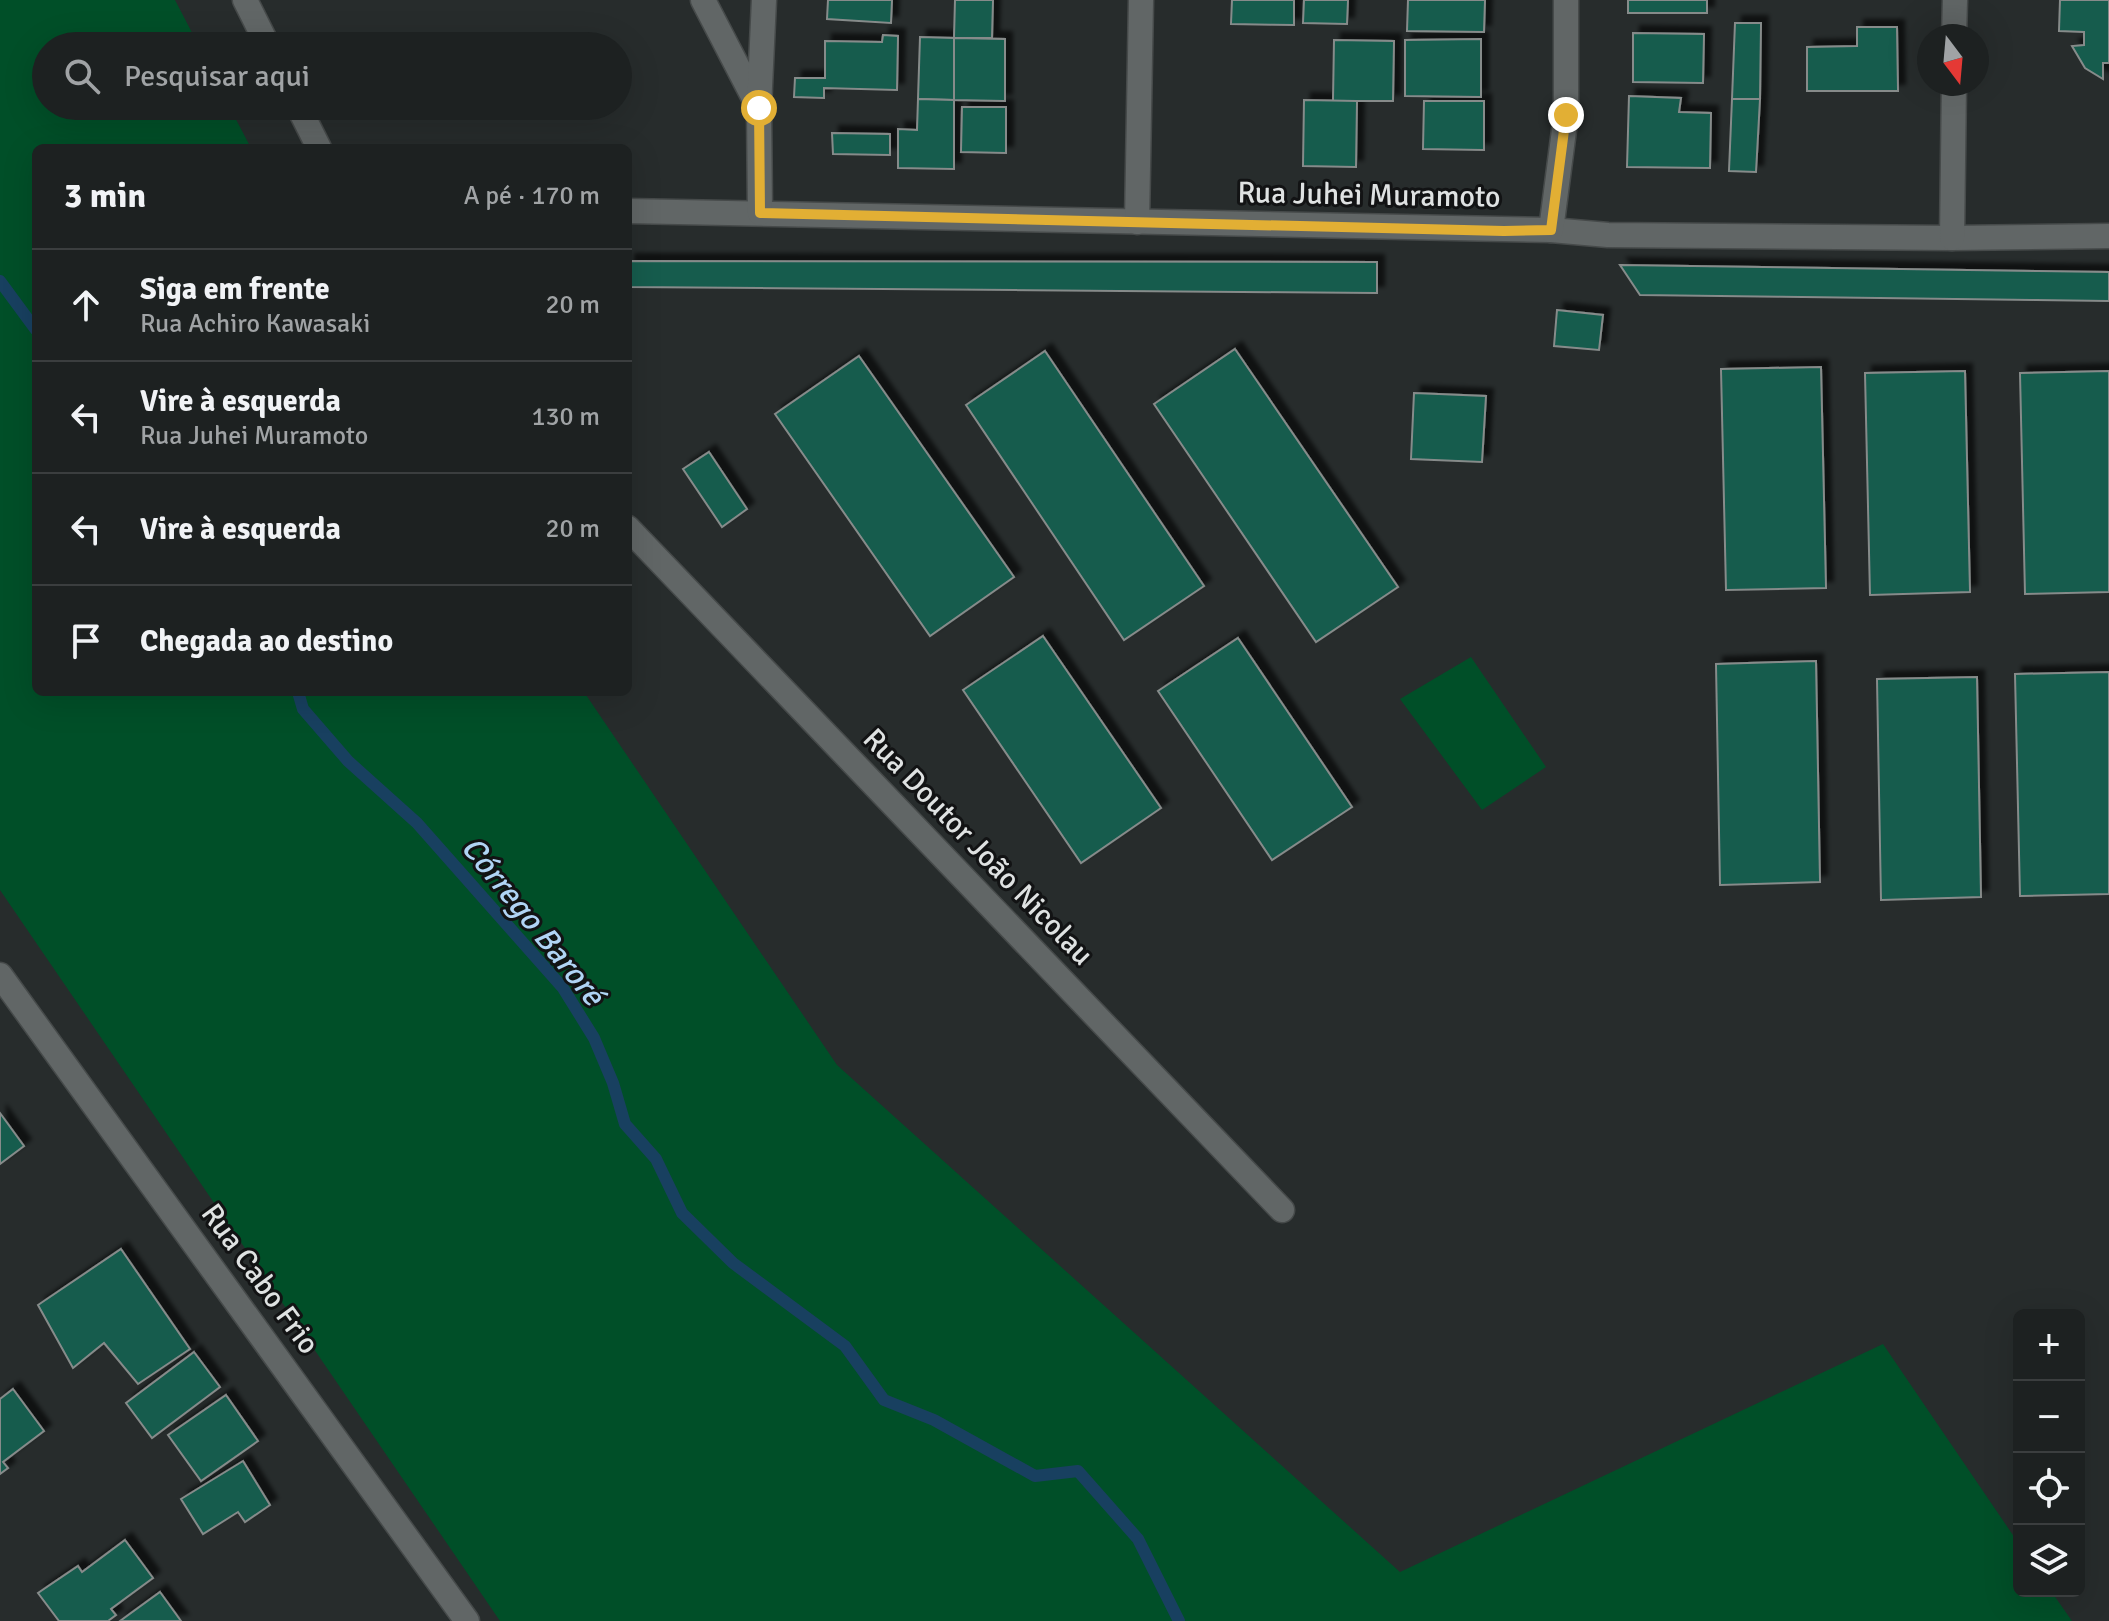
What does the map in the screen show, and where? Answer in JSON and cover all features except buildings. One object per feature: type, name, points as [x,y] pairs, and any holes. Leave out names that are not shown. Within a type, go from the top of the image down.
[{"type":"street","points":[[245,0],[261,32]]},
{"type":"street","points":[[703,0],[759,108]]},
{"type":"street","points":[[760,213],[759,108],[764,0]]},
{"type":"street","points":[[1137,222],[1141,0]]},
{"type":"street","points":[[1551,230],[1566,115],[1566,0]]},
{"type":"street","points":[[1954,24],[1955,0]]},
{"type":"street","points":[[1952,238],[1954,96]]},
{"type":"street","points":[[305,120],[317,144]]},
{"type":"street","name":"Rua Juhei Muramoto","points":[[632,211],[1551,230],[1608,235],[2109,236]]},
{"type":"street","name":"Rua Doutor João Nicolau","points":[[632,532],[1282,1210]]},
{"type":"street","name":"Rua Cabo Frio","points":[[0,975],[467,1621]]},
{"type":"green space","points":[[0,0],[175,0],[192,32],[32,32],[32,120],[236,120],[249,144],[32,144],[32,696],[587,696],[837,1065],[1400,1572],[1883,1344],[2013,1535],[2013,1597],[2055,1597],[2072,1621],[500,1621],[0,890]]},
{"type":"green space","points":[[1471,657],[1546,767],[1482,810],[1400,699]]},
{"type":"waterway","name":"Córrego Baroré","points":[[0,281],[32,325]]},
{"type":"waterway","name":"Córrego Baroré","points":[[299,696],[303,709],[348,761],[417,823],[563,988],[594,1038],[613,1083],[625,1124],[656,1159],[682,1213],[733,1263],[845,1346],[884,1400],[934,1420],[1035,1476],[1078,1471],[1138,1539],[1179,1621]]},
{"type":"route","points":[[759,108],[760,213],[1504,231],[1551,230],[1566,115]]}]
